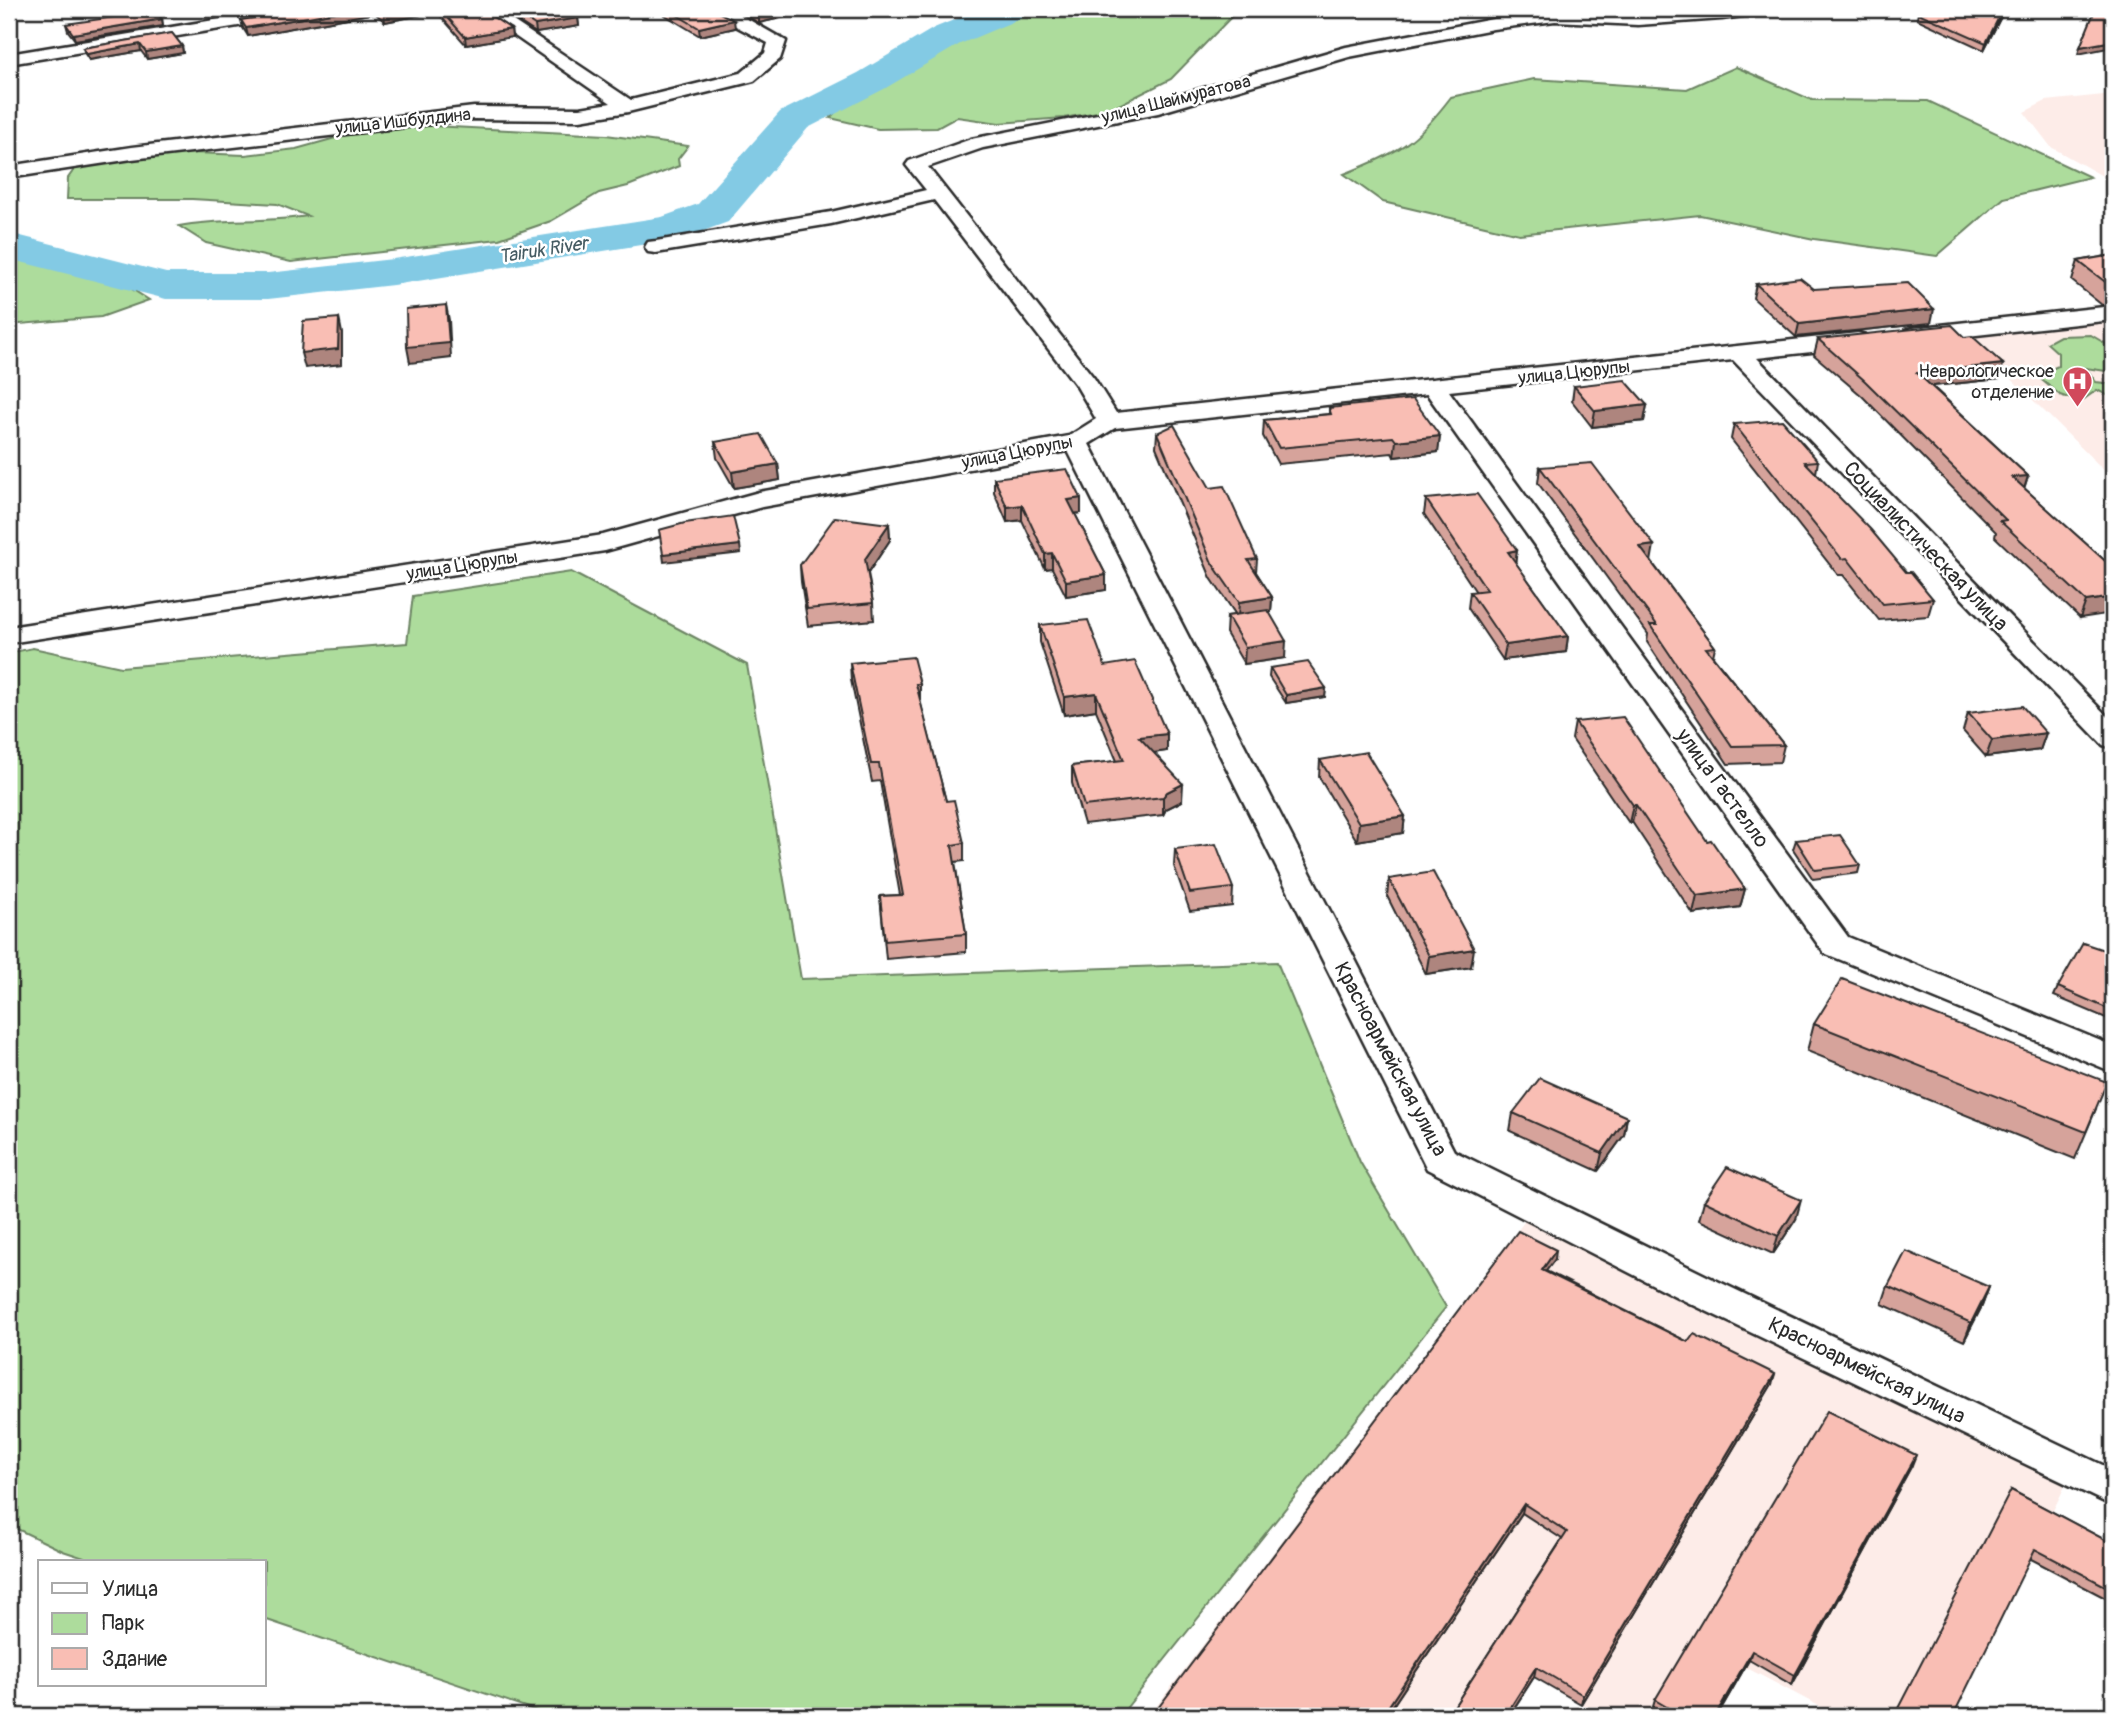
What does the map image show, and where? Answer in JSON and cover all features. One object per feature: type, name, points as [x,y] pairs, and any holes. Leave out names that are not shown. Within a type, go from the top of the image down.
[{"type":"street","points":[[9,59],[310,9]]},
{"type":"street","points":[[484,9],[628,106]]},
{"type":"street","name":"улица Ишбулдина","points":[[9,172],[132,153],[460,114],[580,114],[628,106],[747,78],[774,55],[776,41],[716,9]]},
{"type":"street","name":"улица Шаймуратова","points":[[939,193],[916,165],[978,143],[1151,109],[1346,52],[1493,24],[1555,16],[1638,20],[1757,9]]},
{"type":"street","points":[[656,247],[831,218],[939,193],[1087,383],[1110,421]]},
{"type":"street","name":"улица Цюрупы","points":[[9,635],[605,543],[759,500],[1076,443],[1110,421],[2113,313]]},
{"type":"street","name":"Социалистическая улица","points":[[1740,353],[2113,738]]},
{"type":"street","name":"улица Гастелло","points":[[1434,387],[1836,945],[2113,1060]]},
{"type":"street","name":"Красноармейская улица","points":[[1076,443],[1440,1160],[1695,1288],[2113,1489]]},
{"type":"shaded area","points":[[2113,94],[2113,182],[2051,147],[2024,112],[2046,101]]},
{"type":"shaded area","name":"Неврологическое отделение","points":[[2113,322],[2113,479],[1969,337]]},
{"type":"shaded area","points":[[1527,1218],[2067,1482],[1953,1716],[1838,1716],[1745,1667],[1717,1716],[1602,1716],[1534,1677],[1509,1716],[1149,1716]]},
{"type":"green space","points":[[1005,9],[1239,9],[1171,79],[1109,110],[1064,118],[999,123],[957,117],[937,128],[878,129],[830,118],[849,97]]},
{"type":"green space","points":[[1736,67],[1812,100],[1928,101],[2090,177],[2004,198],[1937,256],[1814,239],[1700,215],[1519,234],[1383,202],[1344,174],[1379,160],[1405,145],[1439,113],[1451,97],[1534,79],[1687,89]]},
{"type":"green space","points":[[414,125],[606,135],[688,146],[678,159],[679,166],[628,186],[599,193],[551,221],[499,239],[291,262],[206,243],[179,226],[308,216],[277,204],[192,199],[67,199],[68,178],[76,167],[116,157],[194,153],[245,155],[296,149],[357,132]]},
{"type":"green space","points":[[9,255],[119,281],[149,300],[101,317],[9,325]]},
{"type":"green space","points":[[2091,335],[2113,348],[2113,372],[2086,368],[2096,382],[2113,384],[2113,398],[2097,390],[2080,402],[2060,395],[2037,376],[2058,366],[2058,353],[2047,343],[2060,336]]},
{"type":"green space","points":[[571,572],[747,665],[801,979],[1277,962],[1360,1162],[1446,1307],[1120,1716],[552,1716],[266,1620],[266,1560],[90,1560],[63,1551],[9,1525],[9,653],[33,648],[121,667],[407,643],[413,596]]},
{"type":"building","points":[[308,9],[353,9],[246,28],[241,20]]},
{"type":"building","points":[[378,9],[412,9],[384,14]]},
{"type":"building","points":[[440,9],[481,9],[511,29],[465,37]]},
{"type":"building","points":[[510,9],[563,9],[578,18],[535,25]]},
{"type":"building","points":[[667,9],[712,9],[734,20],[699,28]]},
{"type":"building","points":[[748,9],[784,9],[759,15]]},
{"type":"building","points":[[1939,9],[2003,9],[1986,43],[1918,13]]},
{"type":"building","points":[[2113,9],[2113,41],[2080,47],[2095,10]]},
{"type":"building","points":[[155,11],[162,19],[73,34],[66,24]]},
{"type":"building","points":[[172,33],[182,46],[146,52],[140,44],[87,54],[83,48]]},
{"type":"building","points":[[2113,255],[2113,283],[2108,284],[2078,261]]},
{"type":"building","points":[[1800,278],[1814,289],[1908,283],[1934,309],[1799,324],[1756,284]]},
{"type":"building","points":[[446,305],[449,343],[407,347],[406,309]]},
{"type":"building","points":[[339,318],[338,349],[301,353],[303,321]]},
{"type":"building","points":[[1952,325],[1964,337],[1972,336],[2003,364],[1917,373],[2028,476],[2012,477],[2113,568],[2113,597],[2086,601],[2000,521],[2006,520],[1865,381],[1818,339]]},
{"type":"building","points":[[1625,380],[1647,405],[1595,411],[1574,386]]},
{"type":"building","points":[[1413,399],[1440,436],[1396,441],[1393,437],[1279,448],[1264,420],[1331,414],[1329,408]]},
{"type":"building","points":[[1782,420],[1818,461],[1805,462],[1871,530],[1906,572],[1911,572],[1933,599],[1883,604],[1847,558],[1842,559],[1734,424]]},
{"type":"building","points":[[1174,425],[1210,488],[1224,486],[1257,559],[1248,560],[1272,597],[1239,602],[1212,563],[1157,433]]},
{"type":"building","points":[[761,434],[778,464],[732,472],[715,442]]},
{"type":"building","points":[[1592,463],[1654,545],[1640,547],[1715,647],[1706,648],[1784,745],[1732,746],[1650,625],[1657,625],[1540,467]]},
{"type":"building","points":[[1067,469],[1081,498],[1068,500],[1106,575],[1066,581],[1052,553],[1045,554],[1022,505],[1007,507],[994,478]]},
{"type":"building","points":[[1477,494],[1517,550],[1508,552],[1568,636],[1506,645],[1470,592],[1487,590],[1426,499]]},
{"type":"building","points":[[733,516],[740,545],[663,554],[659,530]]},
{"type":"building","points":[[835,517],[889,524],[865,559],[873,603],[807,609],[800,565]]},
{"type":"building","points":[[1268,610],[1286,641],[1245,647],[1227,616]]},
{"type":"building","points":[[1088,620],[1105,666],[1135,661],[1167,734],[1139,737],[1183,784],[1163,797],[1084,806],[1072,766],[1124,760],[1096,693],[1064,697],[1040,625]]},
{"type":"building","points":[[913,657],[920,684],[916,684],[946,801],[954,800],[964,843],[952,845],[966,934],[885,941],[880,896],[903,895],[879,764],[871,764],[850,663]]},
{"type":"building","points":[[1308,662],[1326,688],[1286,695],[1270,668]]},
{"type":"building","points":[[2022,706],[2046,733],[1992,740],[1968,713]]},
{"type":"building","points":[[1623,717],[1707,841],[1711,840],[1745,889],[1697,896],[1636,805],[1633,805],[1575,722]]},
{"type":"building","points":[[1366,752],[1405,816],[1359,823],[1320,760]]},
{"type":"building","points":[[1840,835],[1860,865],[1815,870],[1796,840]]},
{"type":"building","points":[[1216,844],[1233,888],[1190,893],[1175,849]]},
{"type":"building","points":[[1433,872],[1474,949],[1429,956],[1389,879]]},
{"type":"building","points":[[2083,943],[2113,953],[2113,1011],[2058,987]]},
{"type":"building","points":[[1842,979],[2107,1082],[2086,1132],[1814,1024]]},
{"type":"building","points":[[1540,1078],[1627,1117],[1602,1153],[1513,1113]]},
{"type":"building","points":[[1727,1167],[1801,1200],[1778,1236],[1704,1201]]},
{"type":"building","points":[[1518,1231],[1556,1250],[1542,1270],[1688,1342],[1694,1334],[1775,1374],[1583,1695],[1536,1667],[1505,1716],[1448,1716],[1567,1532],[1524,1504],[1382,1716],[1152,1716]]},
{"type":"building","points":[[1906,1251],[1989,1287],[1971,1323],[1888,1286]]},
{"type":"building","points":[[1827,1411],[1916,1455],[1795,1675],[1752,1651],[1715,1716],[1682,1716],[1655,1700]]},
{"type":"building","points":[[2011,1490],[2113,1544],[2113,1590],[2035,1549],[1953,1716],[1894,1716]]},
{"type":"waterway","name":"Tairuk River","points":[[9,246],[166,286],[268,286],[393,272],[669,229],[713,213],[794,120],[871,81],[947,36],[1011,9]]},
{"type":"place","name":"Неврологическое отделение","points":[[2077,408]]}]
